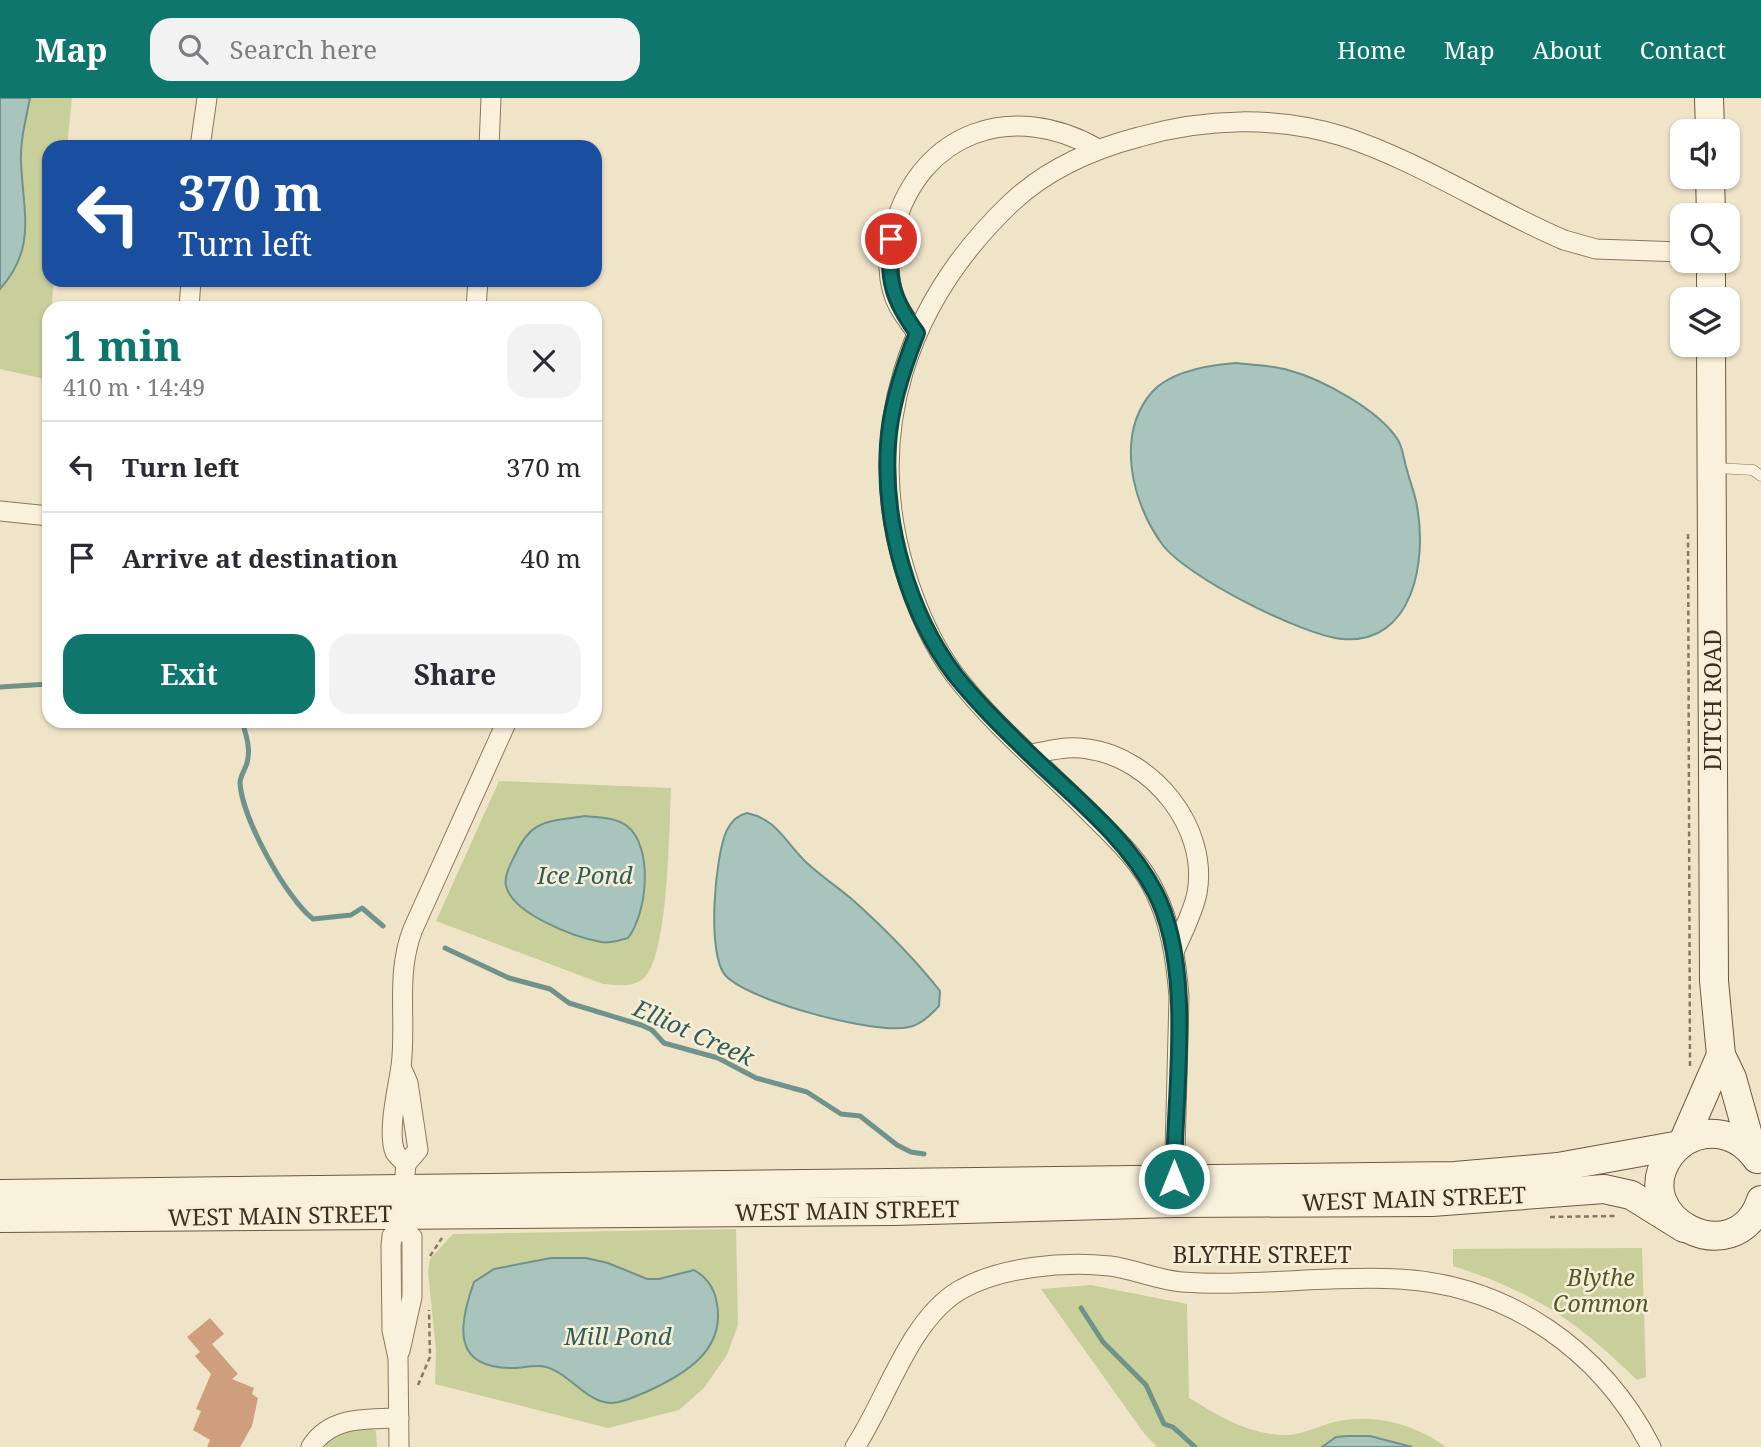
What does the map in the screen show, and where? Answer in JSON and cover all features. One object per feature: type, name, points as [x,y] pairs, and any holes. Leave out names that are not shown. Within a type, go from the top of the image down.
[{"type":"street","points":[[201,140],[207,98]]},
{"type":"street","points":[[489,140],[491,98]]},
{"type":"street","points":[[1709,98],[1710,119]]},
{"type":"street","points":[[1174,1191],[1179,996],[1174,952],[1156,893],[1134,859],[964,685],[934,642],[909,585],[895,539],[888,445],[895,402],[917,333],[946,279],[992,223],[1016,199],[1043,179],[1098,149],[1194,125],[1265,122],[1342,136],[1382,152],[1564,240],[1596,248],[1670,251]]},
{"type":"street","points":[[917,333],[899,307],[888,264],[898,214],[923,171],[960,140],[982,130],[1003,126],[1030,124],[1054,128],[1098,149]]},
{"type":"street","name":"DITCH ROAD","points":[[1711,357],[1714,981],[1721,1055],[1732,1078],[1758,1161]]},
{"type":"street","points":[[0,511],[42,515]]},
{"type":"street","points":[[399,1447],[398,1358],[412,1297],[412,1237],[403,1199],[418,1150],[408,1083],[401,1067],[401,976],[408,940],[504,728]]},
{"type":"street","points":[[1030,754],[1072,747],[1091,749],[1132,765],[1167,794],[1190,833],[1199,872],[1197,894],[1174,952]]},
{"type":"street","name":"DITCH ROAD","points":[[1684,1228],[1665,1206],[1661,1188],[1667,1160],[1681,1144],[1721,1055]]},
{"type":"street","name":"WEST MAIN STREET","points":[[0,1194],[403,1199],[1174,1191],[1487,1174],[1558,1167],[1681,1144],[1699,1135],[1716,1134],[1732,1138],[1758,1161]]},
{"type":"street","name":"WEST MAIN STREET","points":[[1174,1191],[1451,1201],[1604,1189],[1631,1195],[1684,1228]]},
{"type":"street","name":"WEST MAIN STREET","points":[[0,1218],[403,1199]]},
{"type":"street","points":[[1733,1232],[1748,1222],[1761,1200]]},
{"type":"street","points":[[1684,1228],[1708,1236],[1761,1225]]},
{"type":"street","name":"BLYTHE STREET","points":[[855,1447],[922,1326],[947,1299],[973,1284],[996,1276],[1036,1269],[1092,1266],[1129,1269],[1183,1282],[1388,1279],[1429,1282],[1468,1291],[1531,1317],[1581,1354],[1611,1384],[1637,1420],[1651,1447]]},
{"type":"street","points":[[311,1447],[328,1429],[345,1422],[398,1419]]},
{"type":"lane","points":[[1711,468],[1753,470],[1761,476]]},
{"type":"path","points":[[1688,533],[1690,1073]]},
{"type":"green space","points":[[0,98],[72,98],[68,140],[42,140],[42,287],[53,287],[52,301],[42,301],[42,378],[0,369]]},
{"type":"green space","points":[[499,781],[671,788],[663,918],[652,965],[640,981],[625,985],[603,984],[436,921]]},
{"type":"green space","points":[[736,1229],[738,1325],[727,1355],[704,1388],[679,1410],[608,1428],[435,1384],[436,1350],[428,1272],[430,1259],[453,1234]]},
{"type":"green space","name":"Blythe Common","points":[[1642,1248],[1646,1377],[1637,1380],[1594,1341],[1553,1311],[1508,1287],[1453,1266],[1453,1249]]},
{"type":"green space","points":[[1091,1285],[1187,1304],[1189,1398],[1236,1424],[1261,1432],[1288,1435],[1338,1421],[1372,1419],[1411,1428],[1446,1447],[1157,1447],[1143,1432],[1041,1289]]},
{"type":"green space","points":[[365,1426],[376,1431],[377,1447],[320,1447],[333,1434]]},
{"type":"water","points":[[0,98],[30,98],[21,154],[25,213],[23,244],[12,274],[0,289]]},
{"type":"water","points":[[1236,363],[1282,368],[1333,388],[1378,418],[1398,440],[1416,502],[1420,550],[1410,595],[1400,614],[1386,628],[1366,637],[1342,639],[1274,616],[1219,588],[1195,572],[1162,544],[1151,527],[1136,489],[1132,469],[1134,428],[1141,409],[1152,392],[1169,379],[1203,368]]},
{"type":"water","points":[[747,813],[767,821],[781,833],[807,863],[866,912],[920,967],[940,991],[939,1006],[929,1016],[913,1026],[892,1028],[842,1021],[760,996],[726,976],[716,948],[716,881],[727,830],[735,819]]},
{"type":"water","name":"Ice Pond","points":[[585,816],[623,823],[636,836],[641,849],[645,881],[643,898],[635,927],[628,938],[604,942],[546,923],[520,906],[506,886],[509,867],[528,834],[551,821]]},
{"type":"water","name":"Mill Pond","points":[[551,1258],[586,1258],[608,1263],[647,1279],[659,1279],[694,1270],[708,1282],[716,1299],[718,1317],[710,1346],[700,1358],[676,1377],[616,1403],[602,1402],[594,1398],[546,1367],[514,1368],[479,1361],[470,1353],[463,1329],[474,1282],[494,1269]]},
{"type":"water","points":[[1370,1436],[1412,1447],[1322,1447],[1336,1437]]},
{"type":"building","points":[[210,1318],[224,1334],[212,1344],[238,1374],[232,1379],[254,1388],[252,1394],[258,1398],[252,1426],[240,1447],[207,1447],[210,1440],[193,1430],[201,1411],[196,1409],[211,1374],[195,1356],[200,1352],[187,1337]]},
{"type":"waterway","name":"Elliot Creek","points":[[0,687],[42,684]]},
{"type":"waterway","name":"Elliot Creek","points":[[244,728],[248,752],[240,783],[248,816],[267,856],[290,894],[313,919],[351,915],[362,908],[383,926]]},
{"type":"waterway","name":"Elliot Creek","points":[[445,948],[509,978],[550,989],[569,1003],[641,1025],[652,1030],[664,1043],[718,1058],[756,1078],[807,1092],[841,1114],[860,1116],[897,1145],[911,1152],[924,1154]]},
{"type":"waterway","name":"Elliot Creek","points":[[1081,1308],[1103,1342],[1146,1385],[1164,1424],[1173,1427],[1195,1447]]},
{"type":"route","points":[[891,239],[888,264],[892,289],[899,307],[917,333],[895,402],[888,445],[889,495],[895,539],[909,585],[928,632],[954,673],[989,714],[1106,828],[1134,859],[1156,893],[1174,952],[1179,996],[1174,1179]]}]
